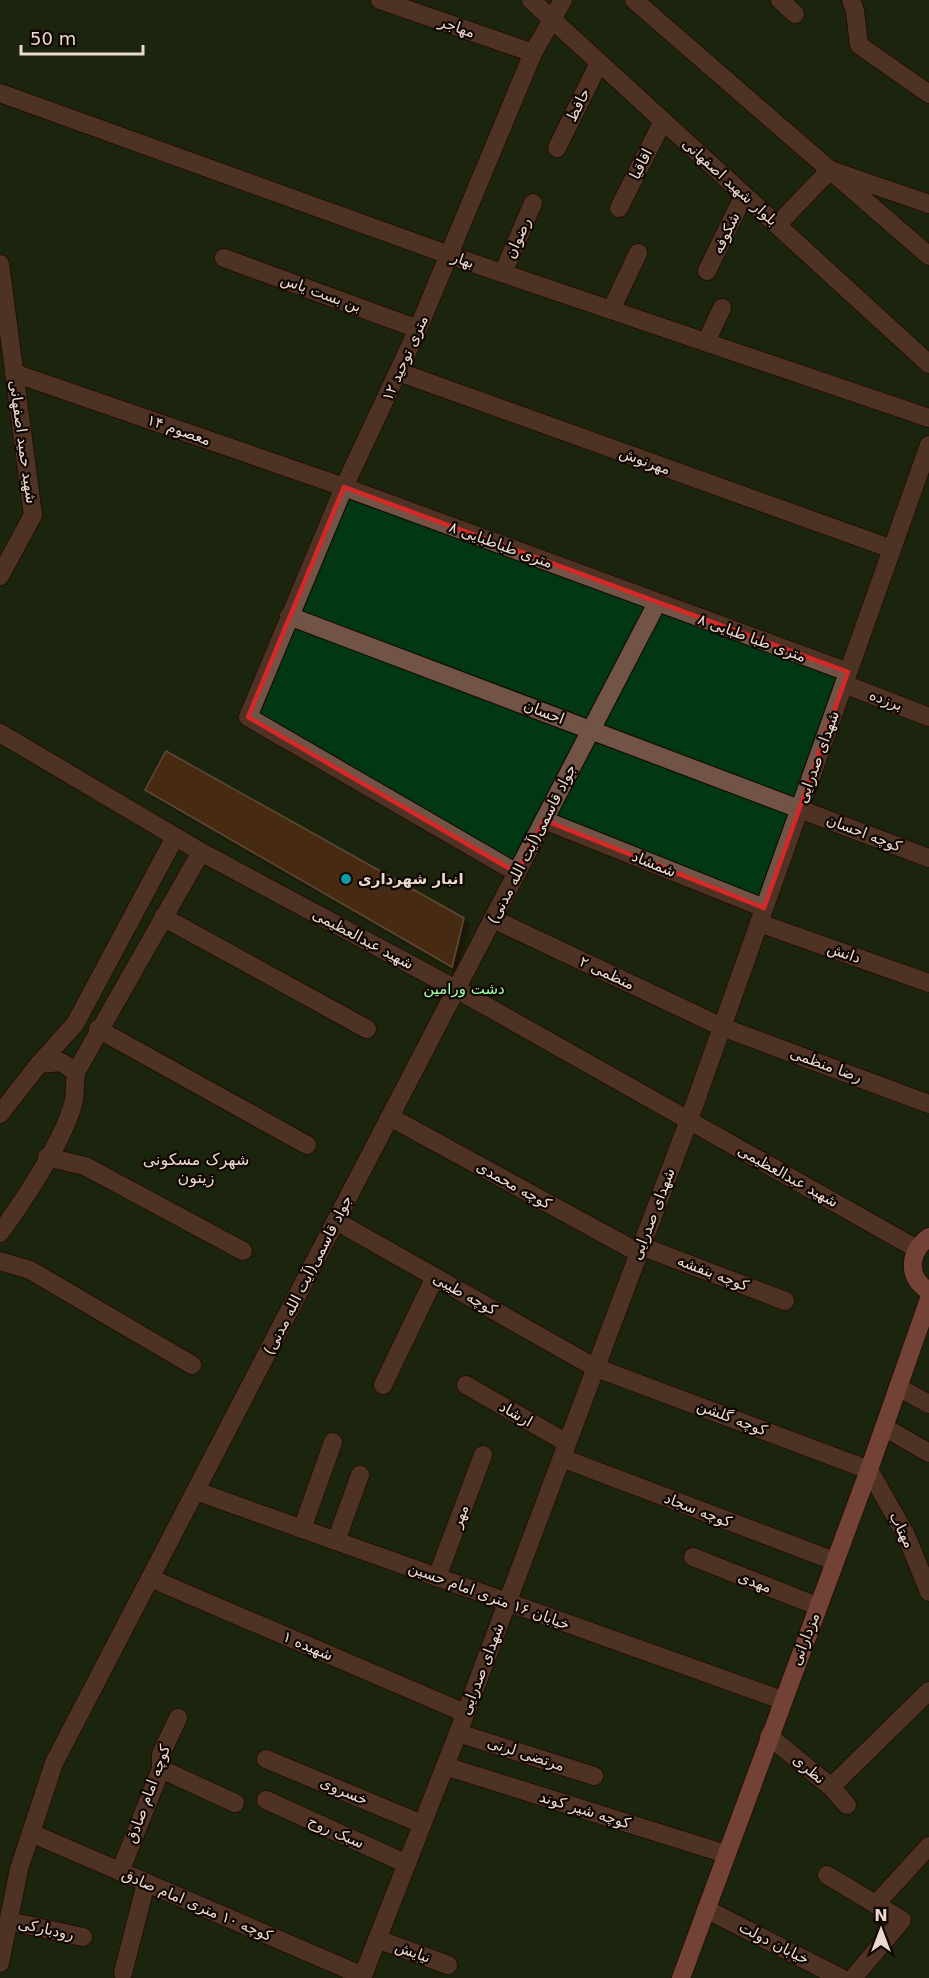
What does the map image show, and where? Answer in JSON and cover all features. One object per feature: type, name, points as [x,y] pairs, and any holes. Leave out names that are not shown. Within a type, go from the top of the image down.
[{"type":"main road","points":[[923,1243],[912,1265],[915,1277],[929,1291]]},
{"type":"main road","name":"مزدارانی","points":[[681,1978],[898,1387],[923,1335],[929,1299]]},
{"type":"street","name":"مهاجر","points":[[380,0],[533,53]]},
{"type":"street","name":"بلوار شهید اصفهانی","points":[[531,0],[929,364]]},
{"type":"street","name":"۱۲ متری توحید","points":[[517,873],[248,717],[344,487],[418,329],[533,53],[563,0]]},
{"type":"street","points":[[634,0],[929,256]]},
{"type":"street","points":[[780,0],[795,14]]},
{"type":"street","points":[[851,0],[855,11],[859,45],[929,94]]},
{"type":"street","name":"حافظ","points":[[557,148],[599,63]]},
{"type":"street","name":"بهار","points":[[0,93],[449,255],[929,418]]},
{"type":"street","name":"اقاقیا","points":[[619,208],[663,121]]},
{"type":"street","points":[[830,170],[929,204]]},
{"type":"street","points":[[777,225],[830,170]]},
{"type":"street","name":"شکوفه","points":[[707,271],[744,195]]},
{"type":"street","name":"رضوان","points":[[502,273],[533,203]]},
{"type":"street","points":[[611,310],[638,253]]},
{"type":"street","name":"بن بست یاس","points":[[224,258],[418,329]]},
{"type":"street","name":"شهید حمید اصفهانی","points":[[0,264],[33,515],[0,576]]},
{"type":"street","points":[[706,342],[722,308]]},
{"type":"street","name":"مهرنوش","points":[[399,372],[892,549]]},
{"type":"street","name":"۱۴ معصوم","points":[[14,373],[344,487]]},
{"type":"street","name":"شهدای صدرایی","points":[[362,1977],[458,1733],[689,1120],[929,445]]},
{"type":"street","name":"۸ متری طباطبایی","points":[[344,487],[657,603]]},
{"type":"street","name":"۸ متری طبا طبایی","points":[[657,603],[846,678]]},
{"type":"street","name":"جواد قاسمی(آیت الله مدنی)","points":[[0,1962],[19,1869],[54,1763],[657,603]]},
{"type":"street","name":"احسان","points":[[289,616],[800,808]]},
{"type":"street","name":"برزده","points":[[846,678],[929,717]]},
{"type":"street","name":"شهید عبدالعظیمی","points":[[0,733],[201,852],[456,989],[689,1120],[923,1243]]},
{"type":"street","name":"کوچه احسان","points":[[800,808],[929,858]]},
{"type":"street","name":"شمشاد","points":[[544,820],[761,916]]},
{"type":"street","points":[[0,1114],[39,1064],[75,1024],[175,837]]},
{"type":"street","points":[[0,1233],[25,1199],[47,1157],[73,1101],[76,1072],[98,1029],[201,852]]},
{"type":"street","name":"دانش","points":[[761,916],[929,982]]},
{"type":"street","points":[[163,917],[367,1029]]},
{"type":"street","name":"منظمی ۲","points":[[493,920],[722,1027]]},
{"type":"street","name":"رضا منظمی","points":[[722,1027],[929,1104]]},
{"type":"street","points":[[98,1029],[307,1145]]},
{"type":"street","points":[[39,1064],[61,1062],[76,1072]]},
{"type":"street","name":"کوچه محمدی","points":[[390,1117],[640,1250]]},
{"type":"street","points":[[47,1157],[85,1166],[243,1251]]},
{"type":"street","name":"کوچه طیبی","points":[[336,1221],[594,1367]]},
{"type":"street","name":"کوچه بنفشه","points":[[640,1250],[785,1300]]},
{"type":"street","points":[[0,1261],[30,1270],[192,1365]]},
{"type":"street","points":[[383,1385],[435,1277]]},
{"type":"street","name":"کوچه گلشن","points":[[594,1367],[869,1470]]},
{"type":"street","name":"ارشاد","points":[[466,1385],[564,1450]]},
{"type":"street","points":[[898,1387],[929,1404]]},
{"type":"street","points":[[884,1426],[929,1453]]},
{"type":"street","points":[[302,1529],[333,1442]]},
{"type":"street","name":"کوچه سجاد","points":[[564,1450],[834,1562]]},
{"type":"street","name":"مهر","points":[[437,1577],[483,1455]]},
{"type":"street","name":"مهتاب","points":[[869,1470],[906,1535],[929,1592]]},
{"type":"street","points":[[336,1541],[360,1475]]},
{"type":"street","name":"خیابان ۱۶ متری امام حسین","points":[[196,1491],[782,1700]]},
{"type":"street","name":"مهدی","points":[[693,1557],[818,1606]]},
{"type":"street","name":"شهیده ۱","points":[[150,1578],[465,1713]]},
{"type":"street","points":[[831,1787],[929,1691]]},
{"type":"street","name":"کوچه امام صادق","points":[[120,1872],[161,1769],[161,1754],[178,1718]]},
{"type":"street","name":"مرتضی لرنی","points":[[458,1733],[594,1776]]},
{"type":"street","name":"نظری","points":[[769,1736],[831,1787],[847,1805]]},
{"type":"street","name":"خسروی","points":[[266,1759],[422,1824]]},
{"type":"street","name":"کوچه شیر کوند","points":[[445,1766],[726,1854]]},
{"type":"street","points":[[161,1769],[235,1803]]},
{"type":"street","name":"سبک روح","points":[[266,1800],[407,1864]]},
{"type":"street","name":"کوچه ۱۰ متری امام صادق","points":[[31,1833],[362,1977]]},
{"type":"street","points":[[876,1904],[929,1846]]},
{"type":"street","points":[[827,1875],[902,1920],[853,1978]]},
{"type":"street","points":[[123,1973],[146,1882]]},
{"type":"street","name":"خیابان دولت","points":[[706,1909],[842,1978]]},
{"type":"street","name":"رودبارکی","points":[[8,1921],[83,1937]]},
{"type":"street","name":"نیایش","points":[[377,1939],[448,1965]]},
{"type":"highlighted area","points":[[344,487],[848,672],[764,908],[544,820],[517,873],[248,717]]},
{"type":"green space","name":"دشت ورامین","points":[[0,0],[929,0],[929,1978],[0,1978]]},
{"type":"building","name":"انبار شهرداری","points":[[166,751],[464,918],[452,967],[145,790]]},
{"type":"place","name":"انبار شهرداری","points":[[346,879]]},
{"type":"district","name":"شهرک مسکونی زیتون","points":[[196,1168]]}]
